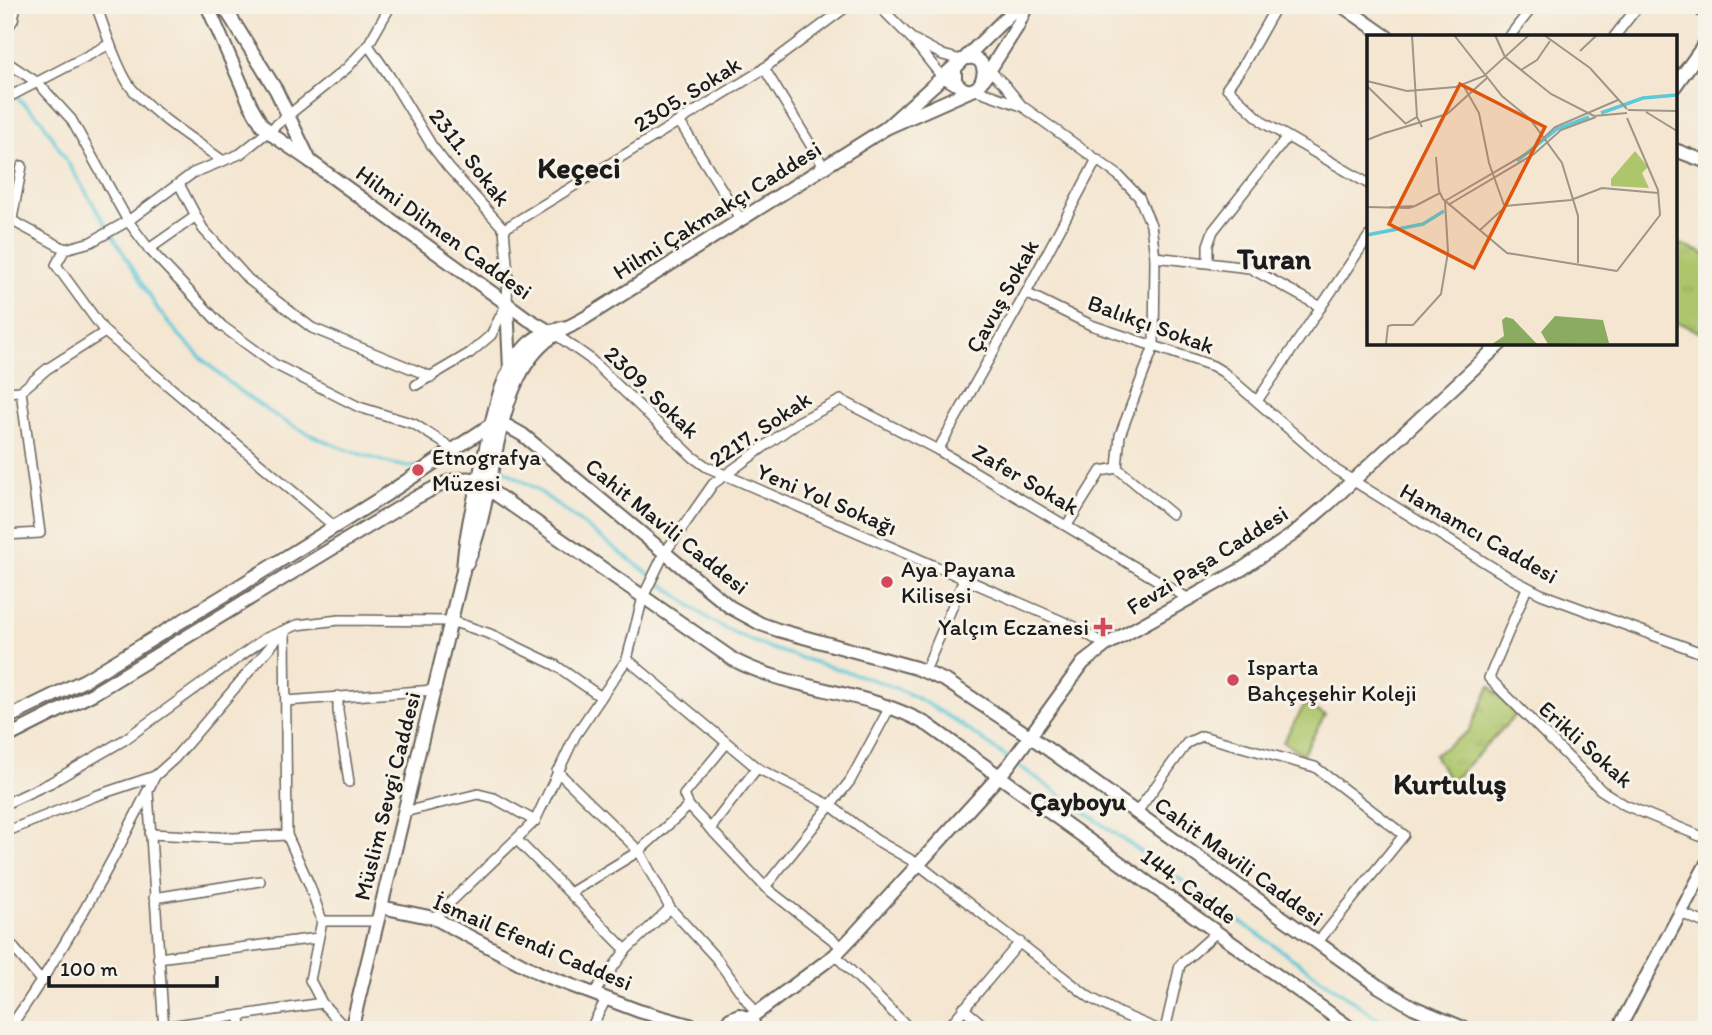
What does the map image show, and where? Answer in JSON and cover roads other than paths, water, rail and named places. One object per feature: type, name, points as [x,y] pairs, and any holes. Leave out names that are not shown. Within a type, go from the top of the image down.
[{"type":"street","points":[[5,32],[13,20],[16,5]]},
{"type":"street","points":[[96,5],[110,44],[131,88],[223,161]]},
{"type":"street","name":"Hilmi Dilmen Caddesi","points":[[208,5],[250,104],[267,130],[552,333]]},
{"type":"street","name":"Hilmi Dilmen Caddesi","points":[[223,5],[276,90],[310,161]]},
{"type":"street","points":[[22,166],[8,218],[65,249],[91,242],[128,221],[193,173],[240,154],[287,114],[340,75],[368,45],[391,5]]},
{"type":"street","name":"2305. Sokak","points":[[504,229],[764,68],[849,5]]},
{"type":"street","points":[[878,5],[911,38],[943,78],[955,86],[974,87]]},
{"type":"street","name":"Hilmi Çakmakçı Caddesi","points":[[886,128],[986,40],[1019,5]]},
{"type":"street","points":[[974,87],[985,72],[985,66],[1027,5]]},
{"type":"street","points":[[1277,5],[1227,88],[1259,118],[1287,137],[1367,183]]},
{"type":"street","points":[[1341,5],[1384,35]]},
{"type":"street","points":[[1511,35],[1534,5]]},
{"type":"street","points":[[1616,35],[1639,5]]},
{"type":"street","points":[[1697,5],[1707,15]]},
{"type":"street","points":[[911,38],[959,62],[971,58],[985,66],[1022,106],[1118,175],[1139,197],[1151,225],[1155,257],[1154,346],[1120,435],[1117,468]]},
{"type":"street","points":[[1677,84],[1707,41]]},
{"type":"street","points":[[6,99],[110,44]]},
{"type":"street","name":"2311. Sokak","points":[[368,45],[432,146],[456,177],[504,229],[508,274],[507,303]]},
{"type":"street","points":[[5,61],[38,83],[71,119],[128,221],[149,248],[222,326],[274,364],[359,407],[414,424],[453,449]]},
{"type":"street","points":[[959,62],[954,72],[955,81],[1022,106]]},
{"type":"street","points":[[764,68],[824,167]]},
{"type":"street","name":"Hilmi Çakmakçı Caddesi","points":[[571,326],[886,128],[974,87]]},
{"type":"street","points":[[679,121],[741,220]]},
{"type":"street","points":[[1208,262],[1208,245],[1213,231],[1287,137]]},
{"type":"street","points":[[1677,151],[1707,162]]},
{"type":"street","name":"Çavuş Sokak","points":[[938,450],[1097,159]]},
{"type":"street","points":[[178,184],[203,229],[248,279],[312,328],[432,377]]},
{"type":"street","points":[[149,248],[196,216]]},
{"type":"street","points":[[1257,401],[1367,239]]},
{"type":"street","points":[[65,249],[56,265],[105,332],[335,527]]},
{"type":"street","points":[[1155,257],[1250,268],[1321,307]]},
{"type":"street","name":"Balıkçı Sokak","points":[[1026,293],[1091,326],[1213,366],[1324,461],[1353,481]]},
{"type":"street","points":[[507,303],[509,370]]},
{"type":"street","points":[[415,385],[482,344],[491,335],[507,303]]},
{"type":"street","name":"Müslim Sevgi Caddesi","points":[[349,1030],[463,571],[467,531],[484,483],[497,425],[498,399],[509,370],[529,342],[571,326]]},
{"type":"street","points":[[5,392],[21,391],[47,369],[105,332]]},
{"type":"street","name":"Müslim Sevgi Caddesi","points":[[497,425],[519,375],[532,355],[552,333]]},
{"type":"street","name":"2309. Sokak","points":[[552,333],[589,358],[699,463],[724,475]]},
{"type":"street","name":"Fevzi Paşa Caddesi","points":[[726,1030],[727,1022],[734,1016],[744,1015],[753,1020],[838,951],[1000,776],[1027,742],[1074,672],[1092,655],[1267,553],[1311,520],[1499,345]]},
{"type":"street","points":[[5,535],[40,533],[21,391]]},
{"type":"street","name":"Zafer Sokak","points":[[841,400],[938,450],[1189,599]]},
{"type":"street","name":"2217. Sokak","points":[[434,918],[535,821],[575,736],[627,659],[645,593],[661,559],[713,484],[798,422],[841,400]]},
{"type":"street","points":[[5,719],[85,680],[335,527],[453,449],[497,425]]},
{"type":"street","name":"Cahit Mavili Caddesi","points":[[497,425],[523,435],[661,559],[730,607],[761,624],[925,671],[946,681],[1027,742],[1138,812],[1395,997],[1468,1030]]},
{"type":"street","points":[[1117,468],[1172,514]]},
{"type":"street","points":[[1066,525],[1101,471],[1117,468]]},
{"type":"street","name":"Yeni Yol Sokağı","points":[[724,475],[1073,626],[1106,645]]},
{"type":"street","points":[[5,738],[94,693],[417,497],[460,477],[484,483]]},
{"type":"street","name":"Hamamcı Caddesi","points":[[1353,481],[1527,588],[1707,655]]},
{"type":"street","name":"144. Cadde","points":[[484,483],[645,593],[723,654],[743,665],[890,707],[928,726],[1352,1029]]},
{"type":"street","points":[[925,671],[964,579]]},
{"type":"street","name":"Erikli Sokak","points":[[1527,588],[1489,678],[1601,790],[1625,805],[1707,839]]},
{"type":"street","points":[[5,804],[50,783],[124,740],[264,639],[297,625],[338,620],[451,621],[490,634],[555,665],[601,697]]},
{"type":"street","points":[[285,630],[287,835],[322,921],[310,980],[322,1003],[349,1030]]},
{"type":"street","points":[[8,1030],[42,982],[123,842],[155,776],[174,759],[285,630]]},
{"type":"street","points":[[627,659],[757,768],[830,805],[876,840],[918,864],[1089,997],[1159,1030]]},
{"type":"street","points":[[286,701],[434,690]]},
{"type":"street","points":[[338,696],[349,782]]},
{"type":"street","points":[[765,887],[850,781],[890,707]]},
{"type":"street","points":[[1138,812],[1188,743],[1206,736],[1315,767],[1404,835],[1317,943]]},
{"type":"street","points":[[726,744],[684,795],[689,806],[765,887],[838,951],[911,1030]]},
{"type":"street","points":[[710,829],[757,768]]},
{"type":"street","points":[[557,771],[639,851],[670,908],[716,958],[753,1020]]},
{"type":"street","points":[[5,832],[95,796],[155,776]]},
{"type":"street","points":[[148,790],[162,1029],[322,1003]]},
{"type":"street","points":[[404,812],[478,794],[494,798],[535,821]]},
{"type":"street","points":[[570,893],[639,851],[689,806]]},
{"type":"street","points":[[150,834],[234,838],[287,835]]},
{"type":"street","points":[[517,840],[626,950]]},
{"type":"street","points":[[1618,1030],[1707,863]]},
{"type":"street","points":[[154,898],[260,881]]},
{"type":"street","name":"İsmail Efendi Caddesi","points":[[381,907],[434,918],[513,961],[670,1026],[707,1030]]},
{"type":"street","points":[[593,994],[626,950],[670,908]]},
{"type":"street","points":[[1681,913],[1707,924]]},
{"type":"street","points":[[322,921],[378,921]]},
{"type":"street","points":[[1165,1030],[1180,965],[1217,932]]},
{"type":"street","points":[[5,937],[42,982]]},
{"type":"street","points":[[158,958],[318,938]]},
{"type":"street","points":[[946,1030],[1020,942]]},
{"type":"street","points":[[590,1030],[607,999]]},
{"type":"street","points":[[963,1007],[989,1030]]},
{"type":"street","points":[[240,1016],[241,1030]]},
{"type":"waterway","points":[[5,87],[41,119],[159,311],[202,359],[252,400],[307,433],[366,456],[418,467]]},
{"type":"waterway","points":[[502,469],[535,488],[710,620],[752,641],[902,691],[949,717],[1009,759]]},
{"type":"waterway","points":[[1015,763],[1394,1030]]},
{"type":"place","name":"Etnografya Müzesi","points":[[418,470]]},
{"type":"place","name":"Aya Payana Kilisesi","points":[[887,582]]},
{"type":"place","name":"Yalçın Eczanesi","points":[[1103,627]]},
{"type":"place","name":"Isparta Bahçeşehir Koleji","points":[[1233,680]]},
{"type":"district","name":"Keçeci","points":[[579,168]]},
{"type":"district","name":"Turan","points":[[1274,259]]},
{"type":"district","name":"Kurtuluş","points":[[1450,784]]},
{"type":"district","name":"Çayboyu","points":[[1078,801]]}]
